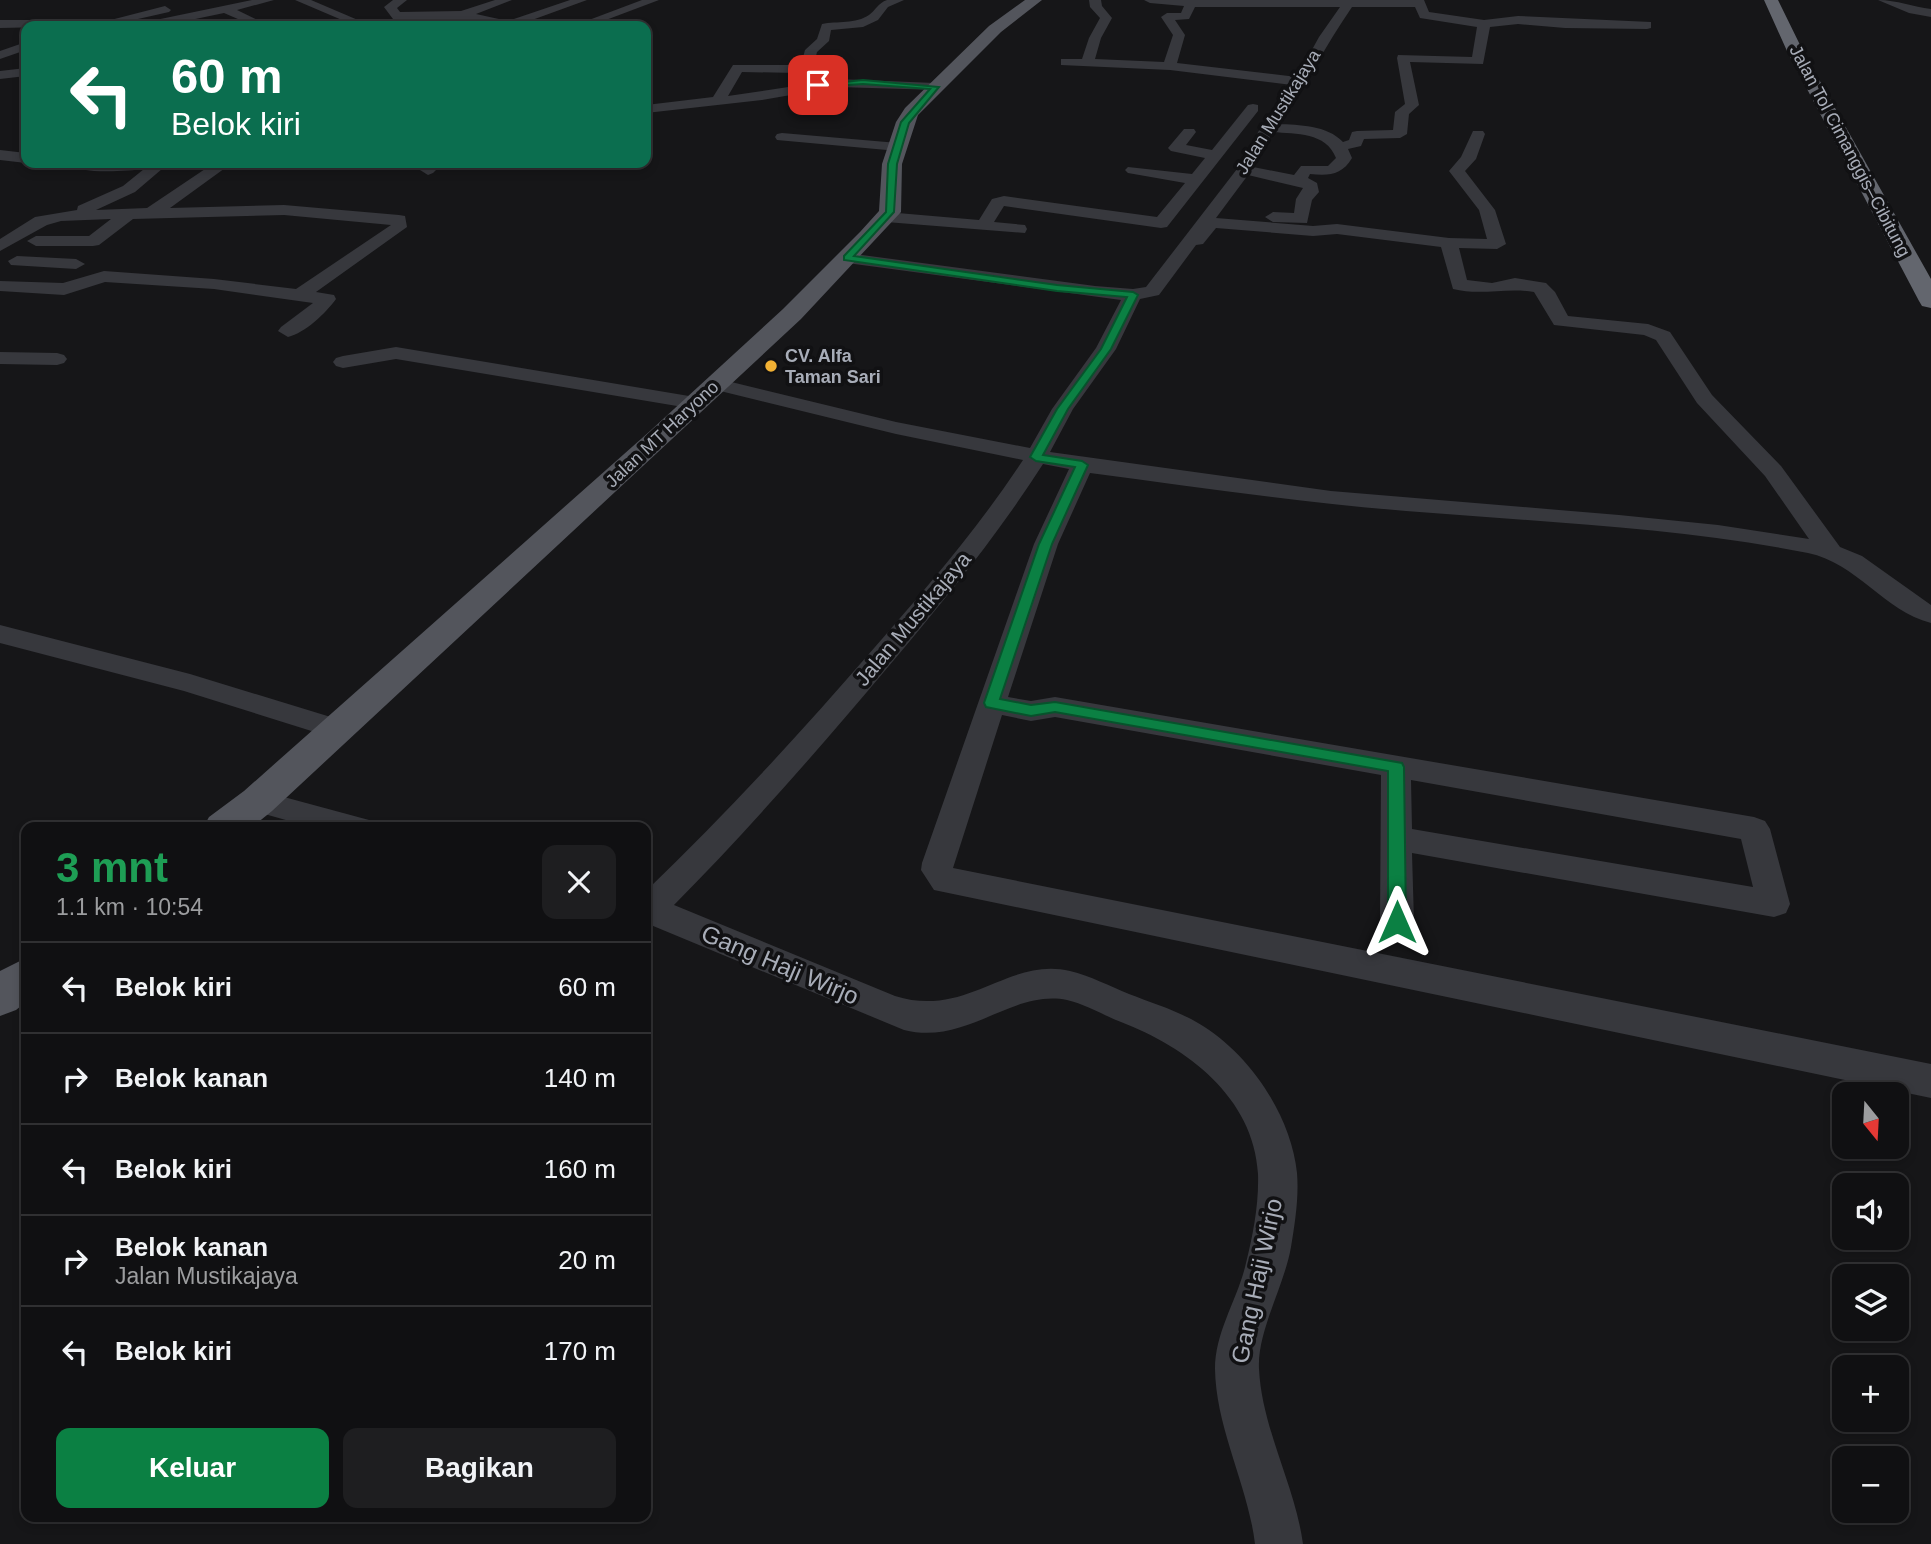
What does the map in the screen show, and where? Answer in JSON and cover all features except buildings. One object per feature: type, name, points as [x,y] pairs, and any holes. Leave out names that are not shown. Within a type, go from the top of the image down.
[{"type":"highway","name":"Jalan Tol Cimanggis–Cibitung","points":[[1771,0],[1931,301]]},
{"type":"highway","name":"Jalan Tol Cimanggis–Cibitung","points":[[1791,0],[1802,21]]},
{"type":"main road","points":[[886,217],[890,212],[892,164],[908,117],[995,29],[1035,0]]},
{"type":"main road","name":"Jalan MT Haryono","points":[[231,822],[258,801],[456,623],[792,314],[886,217]]},
{"type":"main road","points":[[0,996],[21,981]]},
{"type":"street","points":[[110,21],[213,0]]},
{"type":"street","points":[[300,0],[354,21]]},
{"type":"street","points":[[401,0],[391,4],[394,13],[404,17],[462,15],[489,21]]},
{"type":"street","points":[[422,16],[471,0]]},
{"type":"street","points":[[462,15],[506,0]]},
{"type":"street","points":[[485,20],[544,0]]},
{"type":"street","points":[[524,21],[581,0]]},
{"type":"street","points":[[556,21],[617,0]]},
{"type":"street","points":[[593,21],[653,0]]},
{"type":"street","points":[[801,88],[811,50],[823,41],[826,27],[855,25],[870,20],[882,6],[898,0]]},
{"type":"street","points":[[1088,62],[1095,38],[1106,18],[1096,7],[1095,0]]},
{"type":"street","points":[[1150,0],[1191,4],[1418,1],[1426,16],[1484,24],[1518,20],[1533,23],[1647,25]]},
{"type":"street","points":[[1884,0],[1931,13]]},
{"type":"street","points":[[173,21],[262,1],[280,12]]},
{"type":"street","points":[[140,2],[178,7]]},
{"type":"street","name":"Jalan Mustikajaya","points":[[651,906],[723,836],[863,680],[988,528],[1139,294],[1158,285],[1205,223],[1226,190],[1244,170],[1268,127],[1301,82],[1325,37],[1350,2]]},
{"type":"street","points":[[394,13],[426,3]]},
{"type":"street","points":[[1170,66],[1179,36],[1167,17],[1185,16],[1191,4]]},
{"type":"street","points":[[98,21],[114,6]]},
{"type":"street","points":[[330,11],[350,6]]},
{"type":"street","points":[[1507,8],[1518,20]]},
{"type":"street","points":[[225,9],[252,21]]},
{"type":"street","points":[[52,21],[68,10]]},
{"type":"street","points":[[6,24],[31,13]]},
{"type":"street","points":[[227,21],[243,17]]},
{"type":"street","points":[[187,18],[194,21]]},
{"type":"street","points":[[1340,147],[1356,143],[1357,135],[1400,134],[1402,113],[1412,105],[1401,53],[1478,61],[1484,24]]},
{"type":"street","points":[[0,35],[21,42]]},
{"type":"street","points":[[0,47],[21,45]]},
{"type":"street","points":[[0,55],[21,46]]},
{"type":"street","points":[[1066,62],[1170,66],[1301,82]]},
{"type":"street","points":[[718,101],[738,68],[805,69]]},
{"type":"street","points":[[651,108],[850,82],[935,87]]},
{"type":"street","points":[[785,92],[780,127],[898,147]]},
{"type":"street","points":[[985,225],[998,202],[1004,201],[1161,223],[1253,108]]},
{"type":"street","points":[[1268,127],[1322,133],[1340,147],[1344,158],[1336,170],[1329,172],[1306,169],[1298,181]]},
{"type":"street","points":[[1189,132],[1176,148],[1213,160]]},
{"type":"street","points":[[847,258],[1057,288],[1139,294],[1156,291],[1162,286],[1212,223],[1313,231],[1337,229],[1449,243],[1498,243],[1487,210],[1457,171],[1468,159],[1478,134]]},
{"type":"street","points":[[0,155],[21,157]]},
{"type":"street","points":[[1159,156],[1213,160]]},
{"type":"street","points":[[1,245],[41,221],[117,196],[155,168]]},
{"type":"street","points":[[151,213],[217,168]]},
{"type":"street","points":[[1133,170],[1198,180]]},
{"type":"street","points":[[1244,170],[1307,183],[1311,188],[1303,201],[1301,219],[1269,217],[1255,226]]},
{"type":"street","points":[[61,216],[285,210],[399,220],[399,227],[300,295]]},
{"type":"street","points":[[93,241],[41,241],[17,261],[70,263],[93,241],[129,214]]},
{"type":"street","points":[[886,217],[1019,229]]},
{"type":"street","points":[[1449,243],[1459,285],[1492,288],[1515,283],[1535,286],[1546,292],[1561,321],[1577,325],[1648,330],[1663,336],[1678,363],[1709,405],[1773,471],[1830,551]]},
{"type":"street","points":[[0,286],[64,289],[104,276],[214,284],[327,299],[288,331]]},
{"type":"street","points":[[344,362],[396,353],[575,381],[705,394],[1082,465],[1331,498],[1718,532],[1830,551],[1853,561],[1918,609],[1931,615]]},
{"type":"street","points":[[0,358],[57,359]]},
{"type":"street","points":[[1082,465],[1046,544],[938,863],[937,870],[945,881],[1931,1081]]},
{"type":"street","points":[[0,634],[190,683],[337,730]]},
{"type":"street","points":[[994,695],[1031,711],[1055,707],[1754,829],[1774,904],[1396,838]]},
{"type":"street","points":[[1396,767],[1397,922]]},
{"type":"street","points":[[258,801],[336,822]]},
{"type":"street","name":"Gang Haji Wirjo","points":[[651,912],[870,1002],[917,1018],[939,1018],[964,1013],[1045,984],[1068,985],[1158,1021],[1192,1038],[1222,1063],[1260,1115],[1277,1166],[1276,1201],[1270,1242],[1261,1289],[1246,1322],[1238,1350],[1237,1376],[1252,1439],[1273,1503],[1279,1544]]},
{"type":"place","name":"CV. Alfa Taman Sari","points":[[771,366]]},
{"type":"route","points":[[818,85],[863,82],[935,87],[905,122],[892,164],[890,212],[847,258],[1057,288],[1133,295],[1106,349],[1063,409],[1036,457],[1082,465],[1046,544],[992,703],[1031,711],[1055,707],[1396,767],[1397,922]]}]
